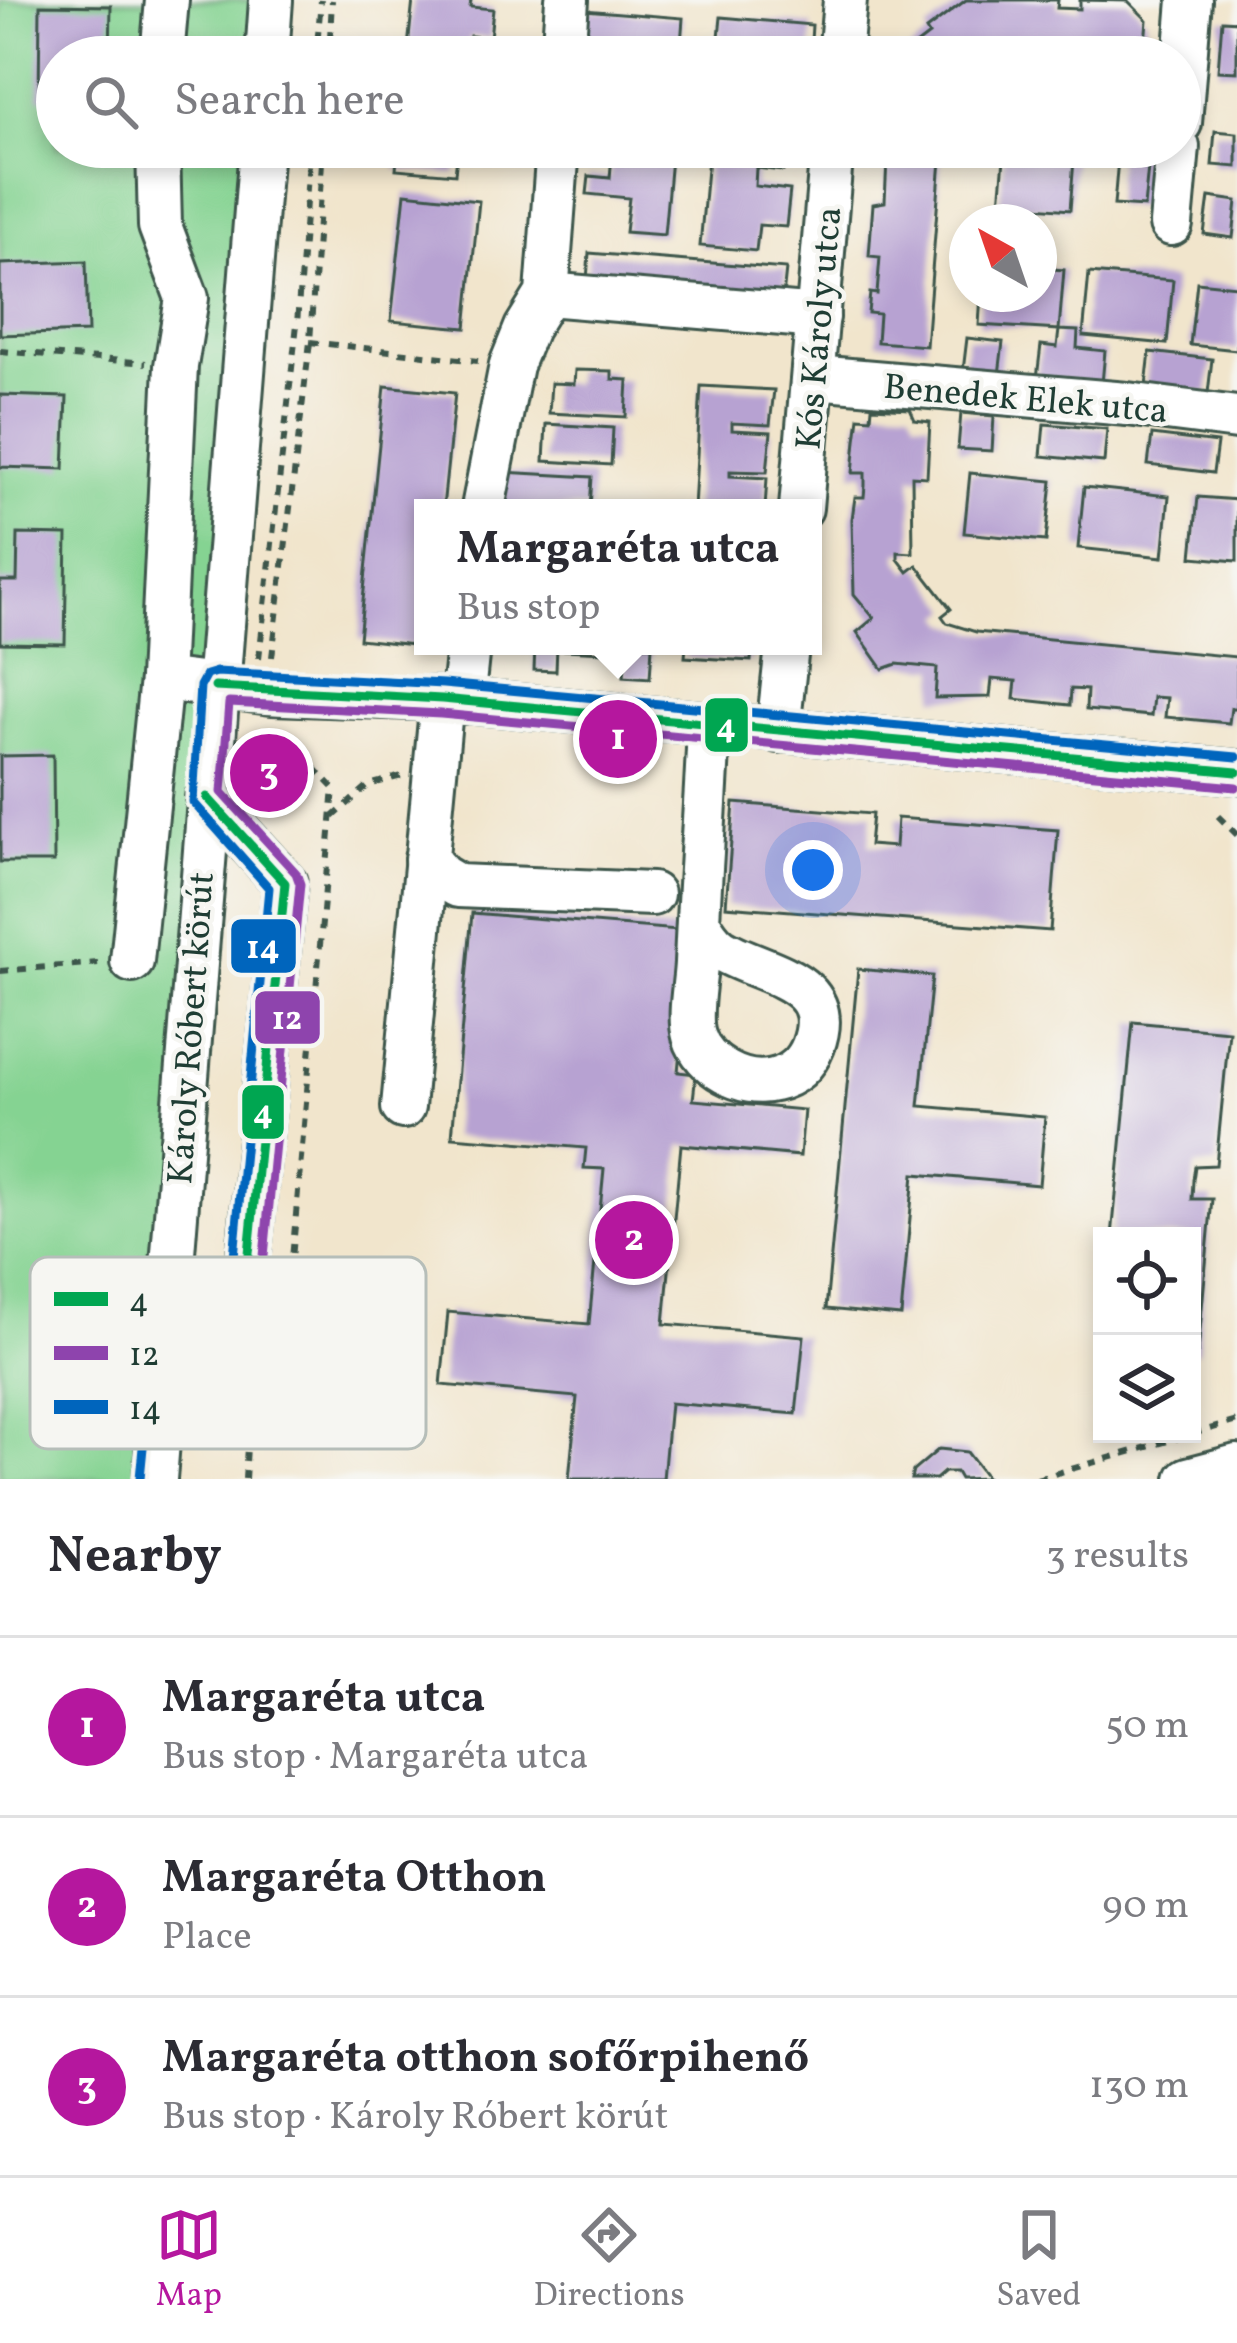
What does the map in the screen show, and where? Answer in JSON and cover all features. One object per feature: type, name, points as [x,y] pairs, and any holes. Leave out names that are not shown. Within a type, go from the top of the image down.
[{"type":"street","points":[[164,36],[167,0]]},
{"type":"street","points":[[269,36],[272,0]]},
{"type":"street","points":[[564,36],[567,0]]},
{"type":"street","points":[[842,36],[845,0]]},
{"type":"street","points":[[1187,36],[1190,0]]},
{"type":"street","points":[[132,961],[160,679],[176,366],[187,298],[160,226],[159,168]]},
{"type":"street","name":"Károly Róbert körút","points":[[172,1257],[259,168]]},
{"type":"street","points":[[485,499],[512,365],[526,328],[547,294],[556,168]]},
{"type":"street","name":"Kós Károly utca","points":[[802,499],[830,168]]},
{"type":"street","points":[[1172,224],[1176,168]]},
{"type":"street","points":[[547,294],[818,317]]},
{"type":"street","name":"Benedek Elek utca","points":[[814,377],[1237,418]]},
{"type":"street","points":[[403,1107],[435,770],[465,655]]},
{"type":"street","points":[[778,731],[786,655]]},
{"type":"street","points":[[160,679],[215,687],[272,677],[452,701],[1237,772]]},
{"type":"street","points":[[698,921],[710,726]]},
{"type":"street","points":[[207,797],[285,883],[249,1257]]},
{"type":"street","points":[[426,859],[458,886],[652,894]]},
{"type":"street","name":"Károly Róbert körút","points":[[155,1479],[157,1449]]},
{"type":"street","points":[[1189,1479],[1237,1466]]},
{"type":"path","points":[[317,36],[320,0]]},
{"type":"path","points":[[330,36],[332,0]]},
{"type":"path","points":[[272,677],[259,661],[297,324],[308,168]]},
{"type":"path","points":[[272,677],[310,342],[322,168]]},
{"type":"path","points":[[310,342],[512,365]]},
{"type":"path","points":[[0,352],[176,366]]},
{"type":"path","points":[[332,818],[369,785],[435,770]]},
{"type":"path","points":[[1218,816],[1237,835]]},
{"type":"path","points":[[0,971],[132,961]]},
{"type":"path","points":[[1037,1479],[1237,1421]]},
{"type":"green space","points":[[0,0],[271,0],[268,36],[36,36],[36,168],[259,168],[173,1257],[30,1257],[30,1449],[157,1449],[155,1479],[0,1479]]},
{"type":"building","points":[[413,0],[471,0],[470,7],[493,9],[490,36],[409,36]]},
{"type":"building","points":[[966,0],[1058,0],[1057,8],[1080,9],[1080,0],[1128,1],[1147,20],[1146,36],[928,36],[926,30]]},
{"type":"building","points":[[40,5],[111,6],[110,36],[40,36]]},
{"type":"building","points":[[584,10],[683,18],[682,36],[581,36]]},
{"type":"building","points":[[721,17],[812,25],[811,36],[719,36]]},
{"type":"building","points":[[1222,20],[1237,21],[1237,72],[1218,71]]},
{"type":"building","points":[[1215,131],[1237,133],[1237,167],[1212,165]]},
{"type":"building","points":[[396,168],[456,168],[455,174]]},
{"type":"building","points":[[611,168],[670,168],[664,235],[625,232],[629,198],[587,194],[589,176],[610,178]]},
{"type":"building","points":[[707,168],[756,168],[755,186],[790,190],[786,227],[759,225],[756,251],[700,246]]},
{"type":"building","points":[[887,168],[940,168],[926,346],[877,342],[879,314],[868,313],[870,293],[877,294],[880,257],[869,256],[873,204],[885,202]]},
{"type":"building","points":[[1003,168],[1073,168],[1070,210],[1057,209],[1057,204],[1000,204]]},
{"type":"building","points":[[1117,168],[1148,168],[1144,207],[1114,205]]},
{"type":"building","points":[[405,193],[479,201],[466,328],[391,321]]},
{"type":"building","points":[[1209,197],[1237,201],[1233,238],[1204,234]]},
{"type":"building","points":[[589,253],[786,269],[783,297],[587,280]]},
{"type":"building","points":[[86,261],[88,332],[0,335],[0,264]]},
{"type":"building","points":[[1057,269],[1064,270],[1059,330],[979,325],[980,312],[1057,312]]},
{"type":"building","points":[[1089,273],[1173,280],[1167,344],[1083,336]]},
{"type":"building","points":[[1197,282],[1237,286],[1237,350],[1190,345]]},
{"type":"building","points":[[1059,330],[1078,331],[1077,348],[1105,351],[1102,384],[1037,378],[1041,345],[1057,347]]},
{"type":"building","points":[[967,338],[1003,342],[999,375],[963,371]]},
{"type":"building","points":[[1150,352],[1212,359],[1208,393],[1146,386]]},
{"type":"building","points":[[575,370],[612,371],[612,379],[628,380],[626,417],[549,413],[551,383],[574,384]]},
{"type":"building","points":[[385,386],[455,393],[444,499],[414,499],[414,645],[359,639]]},
{"type":"building","points":[[701,386],[774,390],[770,425],[732,423],[732,430],[771,432],[767,472],[730,471],[730,476],[767,478],[766,499],[695,499]]},
{"type":"building","points":[[0,395],[67,397],[64,469],[0,467]]},
{"type":"building","points":[[872,407],[910,409],[915,420],[930,422],[927,477],[912,476],[913,553],[898,552],[898,559],[908,572],[917,565],[951,609],[942,616],[947,623],[976,632],[1237,657],[1237,708],[1231,708],[1229,723],[1165,717],[1167,698],[1153,697],[1151,716],[1086,710],[1087,690],[1071,689],[1070,705],[1014,699],[1016,681],[992,679],[990,697],[935,698],[937,668],[897,664],[883,669],[857,632],[874,618],[854,594],[852,519],[855,497],[864,497],[865,486],[865,473],[853,473],[856,440],[859,417],[871,418]]},
{"type":"building","points":[[961,413],[994,416],[992,451],[958,449]]},
{"type":"building","points":[[546,424],[613,428],[611,465],[544,461]]},
{"type":"building","points":[[1044,424],[1107,429],[1104,462],[1041,456]]},
{"type":"building","points":[[1152,435],[1217,443],[1213,473],[1148,465]]},
{"type":"building","points":[[502,472],[592,477],[591,499],[500,499]]},
{"type":"building","points":[[970,473],[1052,481],[1046,541],[964,533]]},
{"type":"building","points":[[1084,487],[1169,496],[1163,557],[1078,548]]},
{"type":"building","points":[[1198,497],[1237,500],[1237,561],[1192,557]]},
{"type":"building","points":[[18,534],[67,535],[65,644],[0,643],[0,581],[17,581]]},
{"type":"building","points":[[535,655],[557,655],[556,671],[534,670]]},
{"type":"building","points":[[626,655],[651,655],[650,678],[624,676]]},
{"type":"building","points":[[685,655],[751,655],[751,661]]},
{"type":"building","points":[[256,753],[287,754],[283,793],[252,792]]},
{"type":"building","points":[[53,755],[54,862],[0,862],[0,756]]},
{"type":"building","points":[[734,803],[872,814],[869,845],[895,847],[897,818],[1058,830],[1050,931],[726,906]]},
{"type":"building","points":[[472,913],[691,931],[678,1072],[696,1074],[693,1100],[804,1110],[800,1156],[681,1145],[664,1324],[804,1336],[796,1414],[670,1403],[663,1479],[569,1479],[577,1397],[441,1385],[448,1312],[589,1324],[604,1169],[584,1168],[586,1148],[452,1137]]},
{"type":"building","points":[[858,969],[932,976],[919,1106],[1045,1117],[1039,1185],[914,1174],[901,1316],[826,1309]]},
{"type":"building","points":[[1133,1022],[1229,1031],[1216,1165],[1195,1166],[1193,1180],[1192,1199],[1212,1199],[1201,1319],[1201,1227],[1113,1227]]},
{"type":"building","points":[[939,1449],[967,1452],[987,1478],[960,1479],[956,1472],[944,1472],[936,1479],[911,1479],[913,1471]]},
{"type":"transit line","name":"14","points":[[234,1257],[269,888],[193,802],[200,686],[206,675],[443,684],[1237,757]]},
{"type":"transit line","name":"4","points":[[215,687],[442,699],[1237,772]]},
{"type":"transit line","name":"12","points":[[264,1257],[300,884],[296,873],[222,792],[229,703],[441,714],[1236,787]]},
{"type":"transit line","name":"4","points":[[207,797],[285,883],[249,1257]]},
{"type":"transit line","name":"14","points":[[140,1478],[143,1449]]},
{"type":"place","name":"Margaréta utca","points":[[618,739]]},
{"type":"place","name":"Margaréta otthon sofőrpihenő","points":[[269,773]]},
{"type":"place","name":"Margaréta Otthon","points":[[634,1240]]}]
